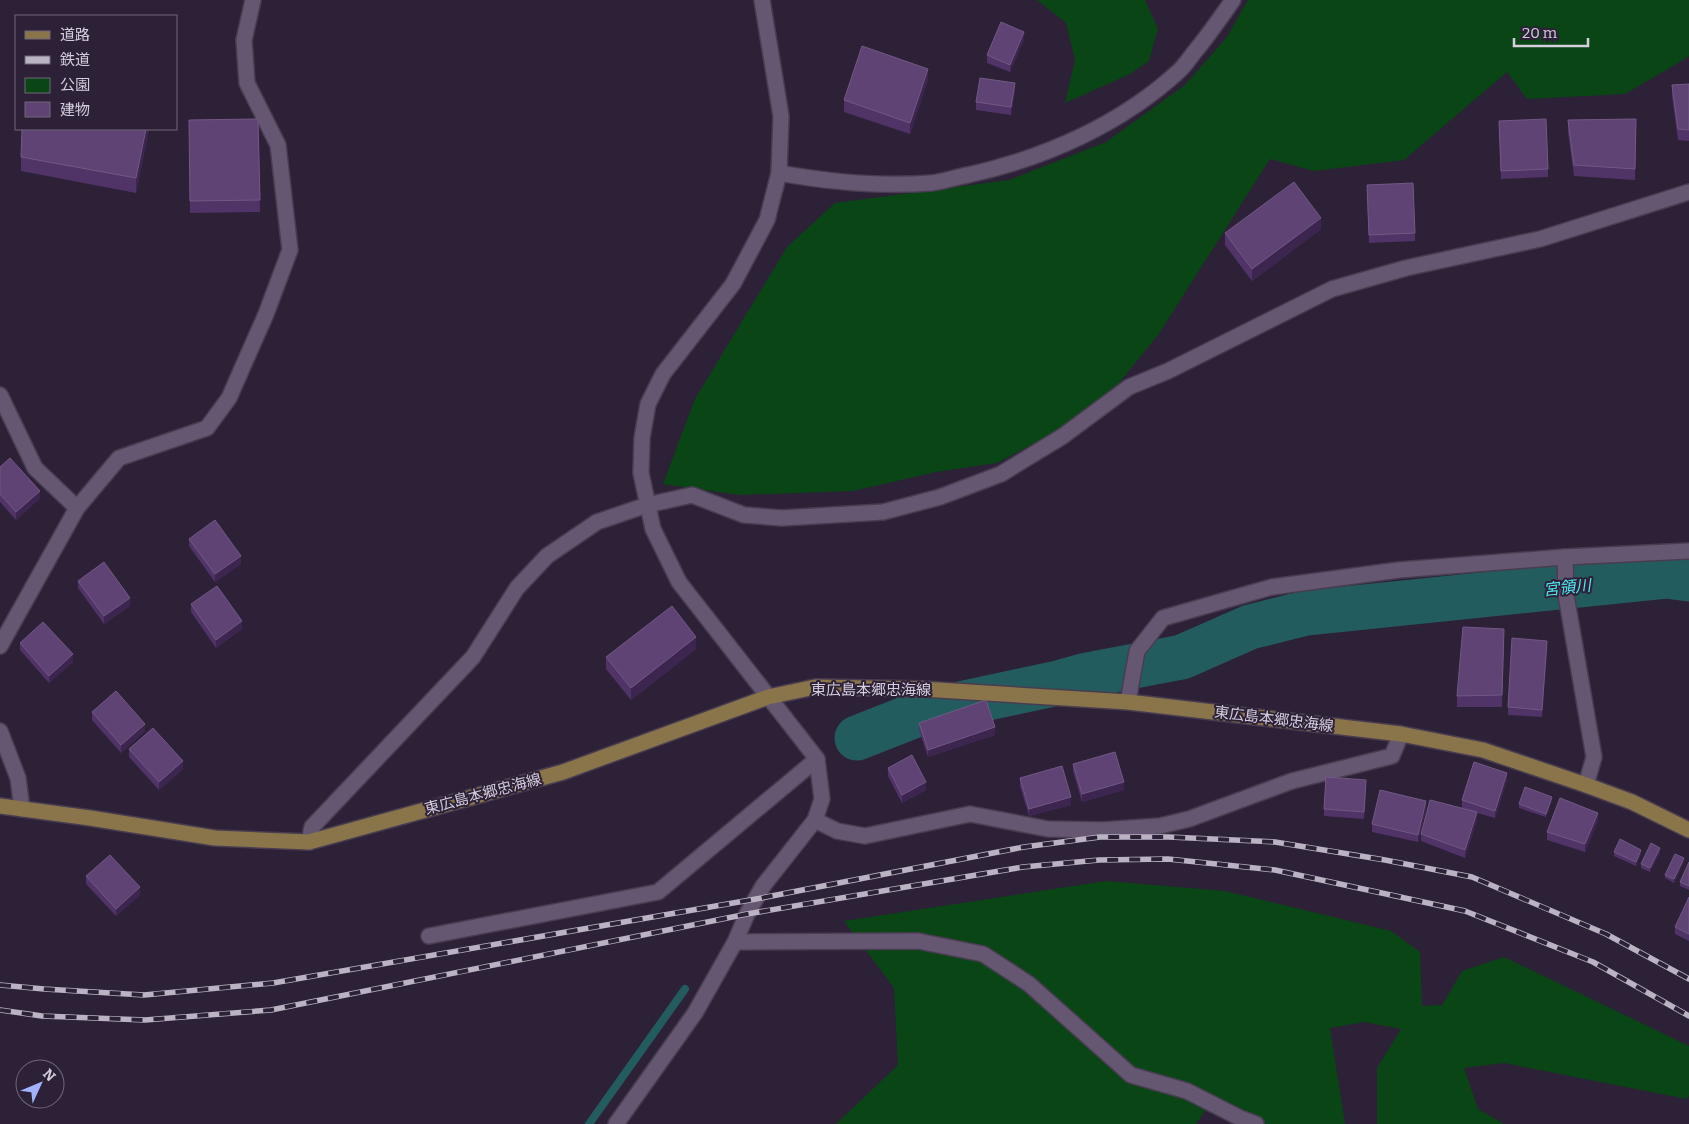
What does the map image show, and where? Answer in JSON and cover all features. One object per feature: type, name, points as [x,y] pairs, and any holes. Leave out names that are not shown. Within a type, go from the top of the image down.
[{"type":"main road","name":"東広島本郷忠海線","points":[[0,806],[215,838],[309,842],[563,772],[768,697],[815,687],[922,689],[1128,702],[1400,734],[1483,750],[1632,802],[1689,830]]},
{"type":"street","points":[[0,646],[77,508],[119,458],[207,428],[229,398],[266,314],[290,250],[278,145],[247,83],[244,40],[253,0]]},
{"type":"street","points":[[616,1124],[695,1013],[735,942],[747,914],[763,886],[815,820],[822,799],[817,758],[679,582],[653,529],[641,473],[642,438],[648,404],[663,374],[733,284],[767,220],[779,173],[781,116],[762,0]]},
{"type":"street","points":[[779,173],[816,179],[872,184],[932,183],[998,168],[1067,144],[1149,96],[1182,68],[1233,0]]},
{"type":"street","points":[[309,842],[312,828],[473,657],[517,588],[547,556],[597,522],[647,505],[692,495],[744,515],[782,518],[883,512],[940,497],[1002,474],[1063,436],[1129,387],[1168,371],[1332,289],[1406,268],[1540,239],[1689,192]]},
{"type":"street","points":[[0,395],[35,468],[77,508]]},
{"type":"street","points":[[1128,702],[1137,651],[1163,618],[1272,586],[1399,570],[1565,557],[1689,551]]},
{"type":"street","points":[[1565,557],[1566,595],[1594,756],[1586,785]]},
{"type":"street","points":[[0,731],[18,778],[22,809]]},
{"type":"street","points":[[815,820],[837,831],[865,836],[970,814],[1048,829],[1102,830],[1160,826],[1189,820],[1292,781],[1392,756],[1400,734]]},
{"type":"street","points":[[429,936],[658,892],[817,758]]},
{"type":"street","points":[[735,942],[918,941],[982,954],[1029,984],[1132,1075],[1187,1091],[1256,1124]]},
{"type":"green space","points":[[1037,0],[1145,0],[1158,29],[1149,61],[1130,74],[1065,103],[1075,60],[1066,23]]},
{"type":"green space","points":[[1248,0],[1689,0],[1689,56],[1625,94],[1527,99],[1507,72],[1404,160],[1314,171],[1270,159],[1158,335],[1096,411],[997,463],[936,472],[853,491],[739,495],[663,484],[695,399],[787,247],[835,203],[1009,180],[1106,142],[1185,85],[1227,37]]},
{"type":"green space","points":[[1106,881],[1225,891],[1391,931],[1420,952],[1422,1006],[1442,1005],[1462,971],[1504,957],[1689,1046],[1689,1095],[1687,1099],[1504,1063],[1464,1068],[1478,1109],[1504,1124],[1377,1124],[1377,1068],[1401,1029],[1364,1022],[1330,1028],[1345,1124],[1266,1124],[1210,1103],[1196,1124],[836,1124],[898,1065],[894,988],[844,921]]},
{"type":"building","points":[[1001,22],[1024,32],[1010,65],[987,55]]},
{"type":"building","points":[[862,46],[928,69],[910,123],[844,100]]},
{"type":"building","points":[[980,78],[1015,83],[1011,107],[976,102]]},
{"type":"building","points":[[1689,84],[1689,130],[1678,129],[1672,85]]},
{"type":"building","points":[[258,119],[260,200],[190,201],[189,120]]},
{"type":"building","points":[[1546,119],[1548,169],[1501,171],[1499,121]]},
{"type":"building","points":[[1636,119],[1635,169],[1574,165],[1568,120]]},
{"type":"building","points":[[22,130],[146,130],[136,178],[21,157]]},
{"type":"building","points":[[1294,182],[1321,218],[1252,269],[1225,233]]},
{"type":"building","points":[[1413,183],[1415,233],[1369,235],[1367,185]]},
{"type":"building","points":[[10,458],[40,491],[16,512],[0,494],[0,467]]},
{"type":"building","points":[[215,520],[241,556],[215,574],[189,539]]},
{"type":"building","points":[[104,562],[130,598],[104,616],[78,581]]},
{"type":"building","points":[[217,586],[242,621],[216,640],[191,604]]},
{"type":"building","points":[[672,606],[696,637],[631,688],[606,657]]},
{"type":"building","points":[[43,622],[73,654],[49,676],[20,643]]},
{"type":"building","points":[[1463,627],[1504,629],[1502,695],[1457,696]]},
{"type":"building","points":[[1512,638],[1547,641],[1542,710],[1508,707]]},
{"type":"building","points":[[116,691],[145,724],[121,745],[92,712]]},
{"type":"building","points":[[986,700],[995,727],[928,750],[919,723]]},
{"type":"building","points":[[153,728],[183,761],[159,782],[129,749]]},
{"type":"building","points":[[1115,752],[1124,782],[1082,794],[1073,764]]},
{"type":"building","points":[[912,755],[926,782],[902,795],[888,768]]},
{"type":"building","points":[[1474,762],[1507,773],[1495,811],[1462,800]]},
{"type":"building","points":[[1062,766],[1071,797],[1029,809],[1020,778]]},
{"type":"building","points":[[1326,777],[1366,780],[1364,812],[1324,809]]},
{"type":"building","points":[[1525,787],[1552,797],[1546,814],[1519,804]]},
{"type":"building","points":[[1380,790],[1426,801],[1418,835],[1372,824]]},
{"type":"building","points":[[1560,798],[1598,813],[1585,844],[1547,832]]},
{"type":"building","points":[[1430,800],[1477,812],[1465,850],[1421,834]]},
{"type":"building","points":[[1620,839],[1641,850],[1636,862],[1614,852]]},
{"type":"building","points":[[1651,843],[1660,848],[1650,868],[1641,864]]},
{"type":"building","points":[[1675,854],[1684,858],[1674,879],[1665,875]]},
{"type":"building","points":[[110,855],[140,887],[116,909],[86,876]]},
{"type":"building","points":[[1689,862],[1689,886],[1680,882]]},
{"type":"building","points":[[1689,897],[1689,934],[1675,927]]},
{"type":"waterway","name":"宮領川","points":[[857,738],[923,712],[1087,675],[1182,657],[1250,627],[1306,613],[1666,576],[1689,579]]},
{"type":"waterway","points":[[589,1124],[685,989]]},
{"type":"railway","points":[[0,985],[144,995],[273,983],[756,899],[1024,847],[1100,837],[1169,837],[1275,842],[1385,860],[1472,877],[1606,934],[1689,979]]},
{"type":"railway","points":[[0,1010],[42,1016],[145,1020],[271,1010],[747,914],[1023,867],[1099,860],[1168,859],[1275,870],[1465,911],[1593,962],[1689,1016]]}]
